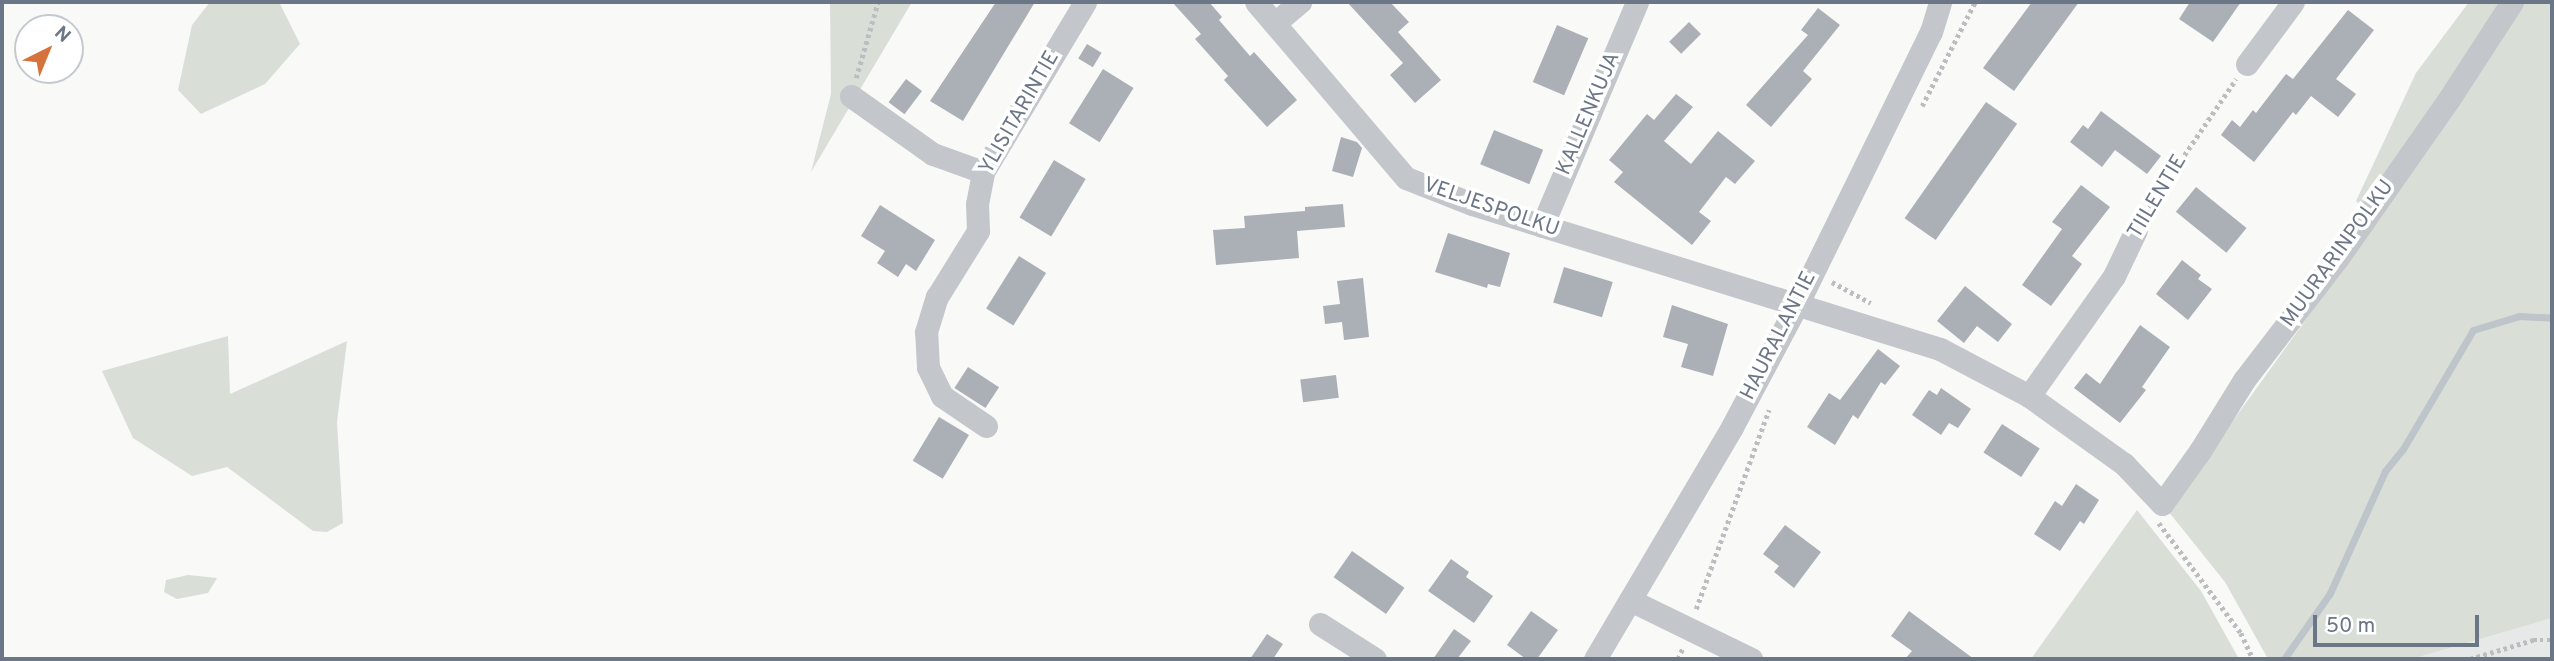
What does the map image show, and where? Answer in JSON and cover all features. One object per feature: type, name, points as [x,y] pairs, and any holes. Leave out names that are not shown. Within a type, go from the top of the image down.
[{"type":"street","name":"YLISITARINTIE","points":[[986,426],[942,396],[928,367],[926,332],[937,297],[978,231],[977,204],[982,172],[1085,2]]},
{"type":"street","name":"VELJESPOLKU","points":[[1256,2],[1406,178],[1472,204],[1940,349],[2029,396],[2124,464],[2162,504]]},
{"type":"street","points":[[1275,23],[1300,2]]},
{"type":"street","name":"KALLENKUJA","points":[[1542,226],[1637,2]]},
{"type":"street","name":"HAURALANTIE","points":[[1595,659],[1732,427],[1797,305],[1931,32],[1940,2]]},
{"type":"street","points":[[2247,64],[2293,2]]},
{"type":"street","name":"MUURARINPOLKU","points":[[2162,504],[2200,451],[2244,380],[2337,259],[2449,99],[2512,2]]},
{"type":"street","points":[[851,96],[933,154],[982,172]]},
{"type":"street","name":"TIILENTIE","points":[[2029,396],[2114,276],[2136,230]]},
{"type":"street","points":[[1630,600],[1751,659]]},
{"type":"street","points":[[1320,624],[1375,659]]},
{"type":"path","points":[[851,96],[878,2]]},
{"type":"path","name":"TIILENTIE","points":[[2136,230],[2150,203],[2247,64]]},
{"type":"path","points":[[1832,282],[1875,305]]},
{"type":"path","points":[[2162,504],[2156,519],[2241,633],[2253,659]]},
{"type":"path","points":[[2470,659],[2533,640],[2552,640]]},
{"type":"shaded area","points":[[210,2],[276,2],[280,4],[300,44],[265,84],[201,114],[178,90],[192,25]]},
{"type":"shaded area","points":[[830,2],[912,2],[811,172],[831,94]]},
{"type":"shaded area","points":[[2469,2],[2552,2],[2552,618],[2412,659],[2268,659],[2225,582],[2168,511],[2377,221],[2356,201],[2416,73]]},
{"type":"shaded area","points":[[228,336],[230,394],[347,341],[337,422],[343,523],[327,532],[313,531],[227,467],[192,476],[133,438],[102,371]]},
{"type":"shaded area","points":[[2137,510],[2201,591],[2239,659],[2031,659]]},
{"type":"shaded area","points":[[188,575],[217,578],[208,593],[177,599],[164,592],[166,580]]},
{"type":"shaded area","points":[[2552,618],[2552,659],[2412,659]]},
{"type":"building","points":[[996,2],[1035,2],[963,121],[930,101]]},
{"type":"building","points":[[1172,2],[1209,2],[1222,17],[1219,20],[1250,56],[1254,52],[1297,100],[1267,127],[1224,80],[1228,76],[1195,39],[1201,34]]},
{"type":"building","points":[[1347,2],[1390,2],[1409,22],[1398,32],[1441,80],[1415,103],[1390,75],[1403,63]]},
{"type":"building","points":[[2032,2],[2079,2],[2014,91],[1983,68]]},
{"type":"building","points":[[2190,2],[2241,2],[2213,42],[2179,19]]},
{"type":"building","points":[[1818,8],[1840,25],[1803,71],[1812,79],[1771,127],[1746,105],[1808,35],[1801,30]]},
{"type":"building","points":[[2348,10],[2374,30],[2336,79],[2356,94],[2338,117],[2311,96],[2296,115],[2293,112],[2254,162],[2221,135],[2232,120],[2240,127],[2253,110],[2256,113],[2286,74],[2293,79]]},
{"type":"building","points":[[1689,22],[1701,34],[1681,54],[1669,42]]},
{"type":"building","points":[[1557,25],[1588,38],[1564,95],[1533,82]]},
{"type":"building","points":[[1087,44],[1102,53],[1093,67],[1078,59]]},
{"type":"building","points":[[1103,69],[1134,88],[1100,142],[1069,123]]},
{"type":"building","points":[[906,79],[922,91],[905,114],[889,102]]},
{"type":"building","points":[[1676,94],[1693,107],[1664,141],[1691,164],[1718,131],[1755,161],[1735,184],[1726,177],[1699,212],[1711,221],[1692,245],[1614,182],[1623,172],[1609,160],[1647,114],[1654,120]]},
{"type":"building","points":[[1986,102],[2017,124],[1936,240],[1905,218]]},
{"type":"building","points":[[2101,111],[2161,156],[2147,174],[2115,150],[2102,167],[2070,142],[2083,125],[2088,129]]},
{"type":"building","points":[[1494,130],[1543,150],[1529,184],[1480,164]]},
{"type":"building","points":[[1341,137],[1357,142],[1362,148],[1353,177],[1332,171]]},
{"type":"building","points":[[1054,160],[1086,179],[1051,236],[1019,217]]},
{"type":"building","points":[[2081,185],[2110,207],[2072,256],[2082,264],[2051,306],[2022,285],[2062,229],[2052,222]]},
{"type":"building","points":[[2196,187],[2247,228],[2226,253],[2176,212]]},
{"type":"building","points":[[1343,204],[1345,227],[1297,231],[1299,258],[1216,265],[1213,230],[1245,228],[1244,216],[1305,211],[1305,207]]},
{"type":"building","points":[[880,205],[935,240],[916,271],[906,264],[898,277],[877,263],[885,251],[861,236]]},
{"type":"building","points":[[1448,233],[1510,253],[1500,287],[1488,284],[1487,288],[1435,272]]},
{"type":"building","points":[[1019,256],[1046,273],[1013,326],[986,309]]},
{"type":"building","points":[[2182,260],[2201,275],[2198,279],[2212,289],[2188,320],[2156,294]]},
{"type":"building","points":[[1564,267],[1613,282],[1602,317],[1553,302]]},
{"type":"building","points":[[1363,278],[1369,337],[1344,340],[1342,322],[1325,324],[1323,306],[1340,304],[1337,281]]},
{"type":"building","points":[[1965,286],[2012,324],[1998,342],[1977,326],[1964,343],[1937,321]]},
{"type":"building","points":[[1672,305],[1728,324],[1713,376],[1681,367],[1688,344],[1663,337]]},
{"type":"building","points":[[2140,325],[2170,347],[2142,387],[2146,390],[2120,423],[2074,388],[2086,373],[2100,384]]},
{"type":"building","points":[[1878,349],[1900,366],[1885,385],[1881,382],[1858,419],[1853,415],[1835,445],[1807,427],[1829,393],[1840,400]]},
{"type":"building","points":[[968,367],[999,387],[985,408],[954,388]]},
{"type":"building","points":[[1336,375],[1339,398],[1303,402],[1300,379]]},
{"type":"building","points":[[1941,388],[1971,409],[1958,428],[1949,423],[1941,435],[1912,415],[1929,390],[1937,395]]},
{"type":"building","points":[[939,417],[969,435],[943,479],[913,461]]},
{"type":"building","points":[[2002,424],[2040,449],[2021,477],[1983,453]]},
{"type":"building","points":[[2076,484],[2099,500],[2084,524],[2080,521],[2060,551],[2034,534],[2055,501],[2062,506]]},
{"type":"building","points":[[1785,525],[1821,552],[1794,588],[1774,572],[1779,566],[1763,554]]},
{"type":"building","points":[[1352,551],[1404,588],[1386,614],[1334,577]]},
{"type":"building","points":[[1451,559],[1469,572],[1466,577],[1493,596],[1474,623],[1428,591]]},
{"type":"building","points":[[1531,611],[1558,630],[1537,659],[1526,659],[1507,645]]},
{"type":"building","points":[[1909,611],[1974,659],[1905,659],[1912,651],[1891,636]]},
{"type":"building","points":[[1454,629],[1471,641],[1457,659],[1433,659]]},
{"type":"building","points":[[1267,634],[1283,644],[1273,659],[1250,659]]},
{"type":"waterway","points":[[2284,659],[2330,593],[2385,471],[2403,449],[2473,330],[2519,316],[2552,318]]}]
